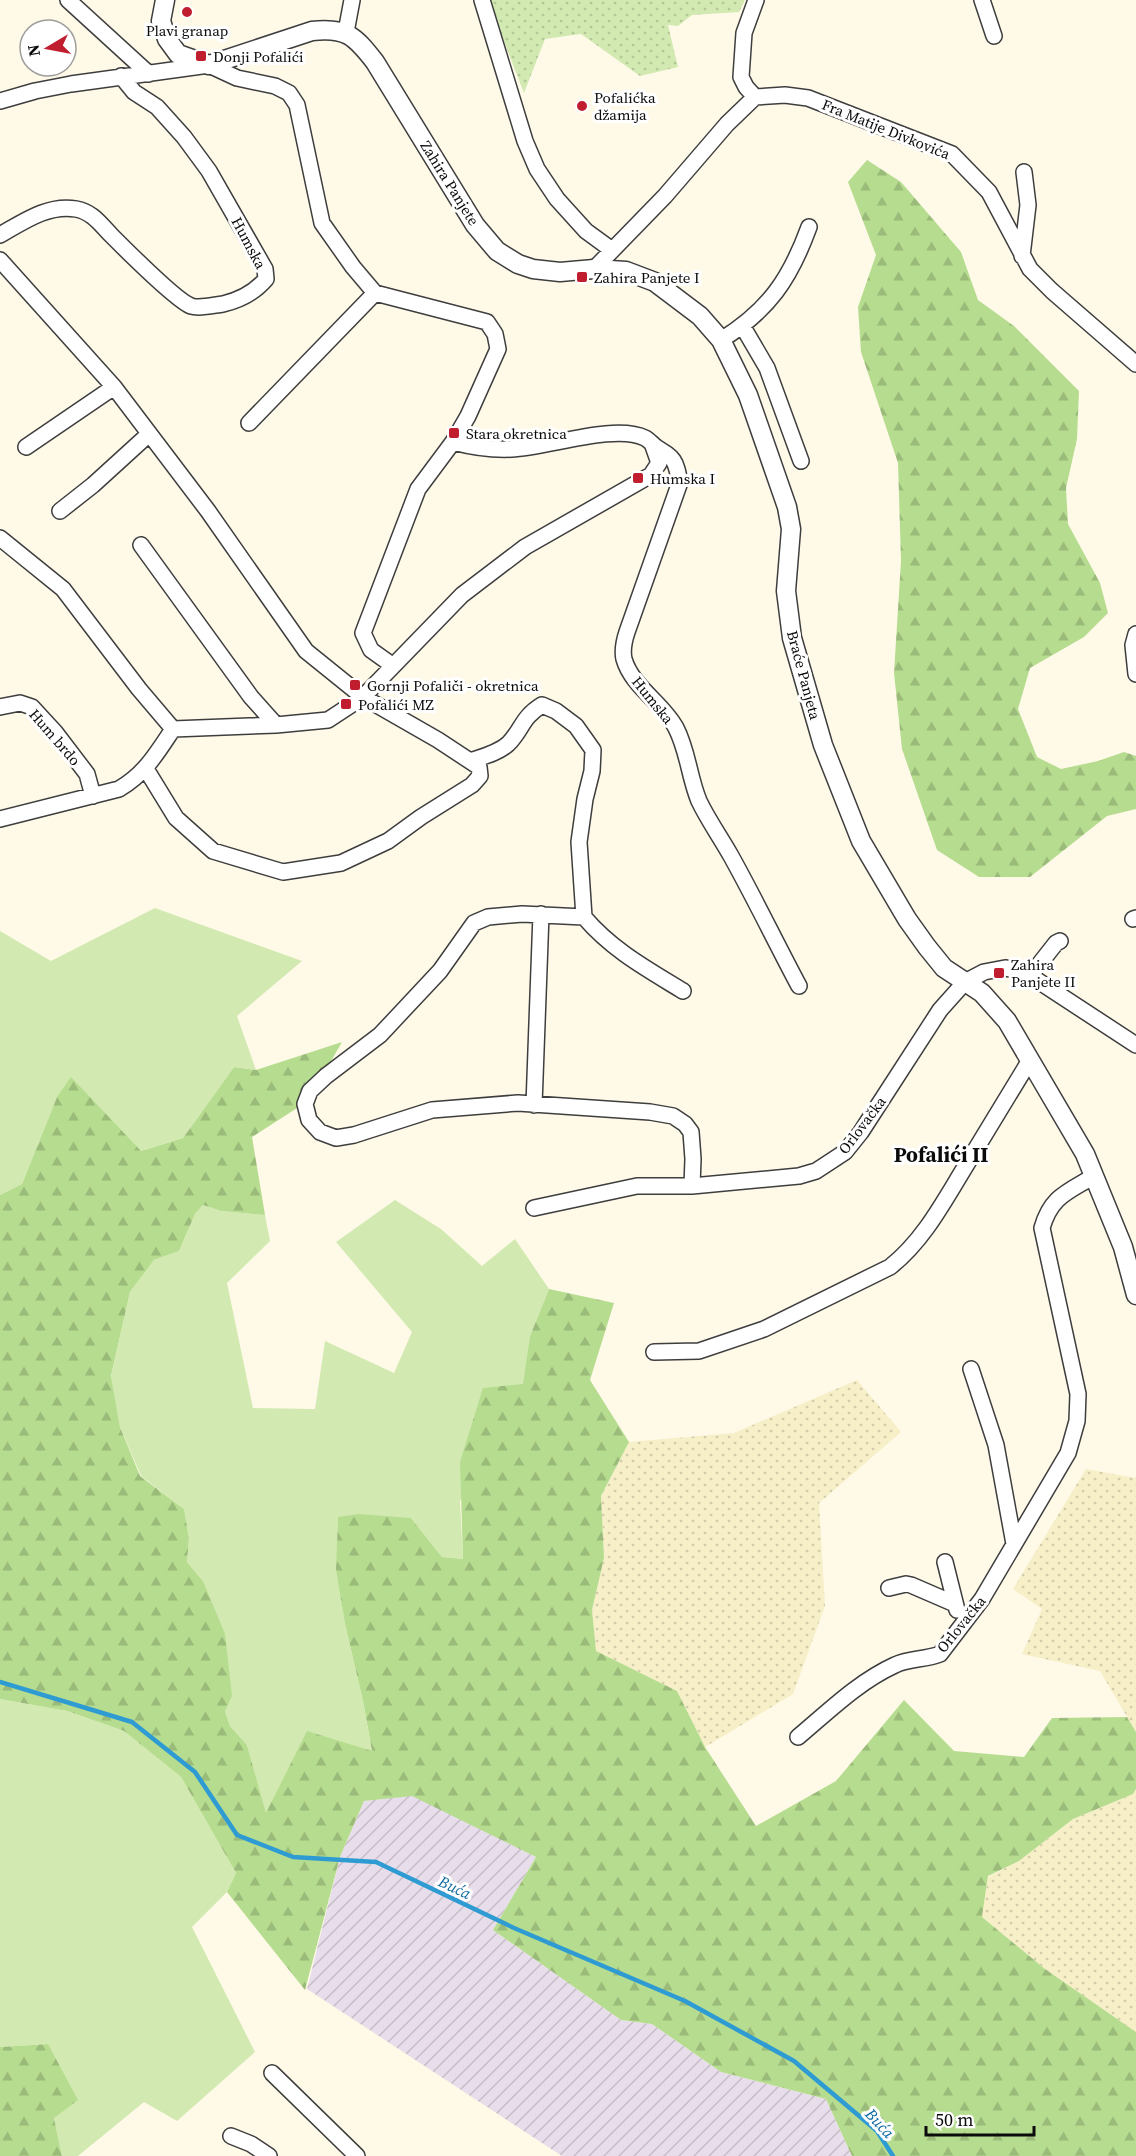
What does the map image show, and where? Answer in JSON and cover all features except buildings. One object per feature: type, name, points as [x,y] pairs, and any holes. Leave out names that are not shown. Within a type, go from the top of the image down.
[{"type":"street","points":[[68,0],[149,74]]},
{"type":"street","points":[[165,0],[161,21],[167,39],[178,54],[237,78],[276,86],[289,93],[297,105],[322,223],[353,267],[375,293],[487,322],[495,334],[498,349],[468,416],[453,442],[418,489],[363,633],[371,650],[392,665]]},
{"type":"street","points":[[0,101],[35,91],[121,76],[209,65],[312,31],[329,29],[346,32],[352,0]]},
{"type":"street","points":[[482,0],[525,141],[537,169],[557,199],[586,231],[612,250]]},
{"type":"street","points":[[594,269],[665,196],[727,124],[755,96],[746,87],[741,77],[744,33],[756,0]]},
{"type":"street","points":[[982,0],[994,36]]},
{"type":"street","name":"Zahira Panjete","points":[[346,32],[375,62],[475,225],[497,251],[518,264],[533,269],[560,272],[594,269],[626,271],[655,282],[700,316],[721,340]]},
{"type":"street","name":"Humska","points":[[0,235],[37,214],[57,208],[77,209],[92,215],[113,238],[173,293],[191,306],[210,306],[235,301],[259,288],[266,279],[265,269],[209,171],[184,137],[157,107],[134,92],[121,76]]},
{"type":"street","name":"Fra Matije Divkovića","points":[[755,96],[785,95],[808,98],[952,154],[988,192],[1030,269],[1136,364]]},
{"type":"street","points":[[1022,256],[1028,205],[1024,172]]},
{"type":"street","points":[[721,340],[743,327],[774,297],[797,260],[809,227]]},
{"type":"street","points":[[0,260],[114,387],[208,511],[306,651],[363,697],[479,767],[480,776],[472,785],[388,841],[342,863],[283,872],[213,851],[176,818],[146,769]]},
{"type":"street","points":[[249,423],[375,293]]},
{"type":"street","points":[[743,327],[767,368],[801,460]]},
{"type":"street","name":"Braće Panjeta","points":[[721,340],[748,395],[787,507],[791,530],[786,591],[792,638],[823,745],[861,841],[927,947],[944,968],[965,982]]},
{"type":"street","points":[[26,447],[114,387]]},
{"type":"street","points":[[60,511],[93,485],[149,434]]},
{"type":"street","name":"Humska","points":[[453,442],[512,450],[605,434],[632,435],[646,438],[653,446],[671,455],[677,466],[680,482],[623,644],[624,658],[637,681],[674,724],[682,741],[700,803],[799,986]]},
{"type":"street","points":[[173,729],[328,720],[363,697],[462,596],[525,548],[651,475],[659,463],[653,446]]},
{"type":"street","points":[[0,538],[63,589],[173,729]]},
{"type":"street","points":[[141,544],[251,697],[276,724]]},
{"type":"street","points":[[1136,634],[1133,645],[1136,674]]},
{"type":"street","name":"Hum brdo","points":[[0,707],[20,703],[32,707],[55,732],[87,774],[93,796]]},
{"type":"street","points":[[470,761],[495,752],[508,744],[529,713],[542,705],[556,711],[576,726],[593,750],[592,771],[585,799],[579,842],[584,917],[600,936],[627,957],[683,991]]},
{"type":"street","points":[[0,819],[120,789],[134,781],[146,769],[173,729]]},
{"type":"street","points":[[584,917],[541,914],[488,917],[474,923],[440,971],[380,1035],[310,1091],[305,1104],[309,1119],[320,1132],[336,1138],[354,1135],[432,1110],[518,1103],[650,1112],[673,1116],[692,1132],[692,1186]]},
{"type":"street","points":[[534,1105],[541,914]]},
{"type":"street","points":[[1030,976],[1060,941]]},
{"type":"street","points":[[1136,1046],[1023,971],[1005,968],[984,972],[965,982],[982,993],[1007,1020],[1085,1154],[1123,1247],[1136,1295]]},
{"type":"street","name":"Orlovačka","points":[[534,1208],[637,1186],[692,1186],[799,1176],[816,1171],[846,1152],[940,1010],[965,982]]},
{"type":"street","points":[[654,1352],[699,1351],[764,1329],[890,1267],[907,1254],[919,1240],[950,1192],[1030,1060]]},
{"type":"street","name":"Orlovačka","points":[[798,1737],[854,1690],[896,1664],[940,1654],[982,1599],[1068,1453],[1077,1421],[1078,1394],[1042,1228],[1047,1211],[1057,1198],[1094,1176]]},
{"type":"street","points":[[971,1369],[996,1445],[1014,1544]]},
{"type":"street","points":[[945,1562],[961,1624]]},
{"type":"street","points":[[889,1588],[911,1585],[955,1604]]},
{"type":"street","points":[[272,2073],[357,2156]]},
{"type":"street","points":[[231,2136],[251,2144],[269,2156]]},
{"type":"shaded area","points":[[857,1380],[901,1432],[819,1503],[825,1606],[793,1694],[705,1747],[677,1691],[596,1651],[592,1610],[604,1558],[601,1496],[629,1442],[734,1433]]},
{"type":"shaded area","points":[[1086,1469],[1136,1478],[1136,1732],[1100,1671],[1022,1654],[1042,1609],[1013,1589]]},
{"type":"shaded area","points":[[1136,1789],[1136,2032],[1045,1969],[982,1917],[988,1877],[1019,1861],[1073,1819],[1133,1794]]},
{"type":"shaded area","points":[[412,1795],[536,1857],[493,1930],[621,2020],[652,2024],[721,2072],[826,2099],[852,2156],[562,2156],[307,1989],[340,1857],[364,1801]]},
{"type":"green space","points":[[488,0],[745,0],[739,12],[692,15],[678,26],[668,25],[678,67],[640,76],[581,34],[545,39],[524,93]]},
{"type":"green space","points":[[867,160],[901,182],[961,252],[978,300],[1014,326],[1079,391],[1077,439],[1066,488],[1068,524],[1100,583],[1108,613],[1084,637],[1030,668],[1018,709],[1037,757],[1061,769],[1098,761],[1124,752],[1136,756],[1136,809],[1107,816],[1030,877],[979,877],[937,850],[902,749],[894,673],[901,561],[898,463],[861,352],[858,307],[876,255],[848,182]]},
{"type":"green space","points":[[155,908],[302,961],[237,1016],[256,1070],[234,1067],[183,1138],[140,1151],[57,1097],[22,1184],[0,1195],[0,931],[51,961]]},
{"type":"green space","points":[[342,1042],[308,1101],[252,1137],[265,1215],[221,1211],[203,1205],[195,1214],[179,1251],[154,1260],[130,1292],[111,1376],[120,1427],[140,1476],[184,1509],[189,1538],[187,1562],[203,1581],[225,1634],[232,1696],[225,1711],[230,1726],[247,1745],[266,1813],[307,1731],[372,1751],[345,1624],[336,1569],[338,1517],[359,1514],[411,1518],[442,1557],[463,1559],[460,1462],[483,1388],[523,1384],[530,1336],[549,1289],[614,1303],[590,1380],[629,1442],[601,1496],[604,1558],[592,1610],[596,1651],[677,1691],[705,1747],[756,1826],[836,1781],[904,1700],[954,1751],[1024,1757],[1052,1718],[1127,1717],[1136,1732],[1136,1789],[1133,1794],[1073,1819],[1019,1861],[988,1876],[982,1917],[1045,1969],[1136,2032],[1136,2156],[852,2156],[826,2099],[721,2072],[652,2024],[621,2020],[493,1930],[536,1857],[412,1796],[364,1801],[340,1857],[305,1990],[227,1892],[236,1873],[181,1777],[124,1731],[67,1711],[0,1699],[0,1195],[22,1184],[57,1097],[71,1077],[141,1151],[183,1138],[234,1067],[256,1070]]},
{"type":"green space","points":[[395,1200],[441,1229],[482,1266],[515,1239],[549,1289],[530,1336],[524,1384],[460,1501],[463,1559],[442,1557],[411,1518],[338,1517],[337,1569],[345,1624],[372,1752],[266,1814],[247,1745],[230,1726],[225,1711],[203,1581],[187,1562],[189,1538],[184,1509],[141,1476],[120,1427],[111,1377],[130,1292],[154,1260],[179,1251],[195,1214],[203,1205],[221,1211],[265,1215],[270,1241],[227,1283],[253,1408],[315,1409],[325,1341],[394,1373],[412,1332],[336,1242]]},
{"type":"green space","points":[[0,1699],[67,1711],[124,1731],[181,1777],[236,1873],[227,1892],[192,1927],[255,2052],[177,2121],[144,2102],[78,2156],[62,2156],[54,2118],[48,2044],[0,2047]]},
{"type":"green space","points":[[48,2044],[78,2100],[54,2118],[62,2156],[0,2156],[0,2047]]},
{"type":"waterway","name":"Buća","points":[[0,1682],[132,1722],[195,1772],[237,1835],[293,1857],[376,1862],[514,1928],[685,2001],[794,2061],[877,2131],[893,2156]]},
{"type":"place","name":"Plavi granap","points":[[187,12]]},
{"type":"place","name":"Donji Pofalići","points":[[201,56]]},
{"type":"place","name":"Pofalićka džamija","points":[[582,106]]},
{"type":"place","name":"Zahira Panjete I","points":[[582,277]]},
{"type":"place","name":"Stara okretnica","points":[[454,433]]},
{"type":"place","name":"Humska I","points":[[638,478]]},
{"type":"place","name":"Gornji Pofaliči - okretnica","points":[[355,685]]},
{"type":"place","name":"Pofalići MZ","points":[[346,704]]},
{"type":"place","name":"Zahira Panjete II","points":[[999,973]]},
{"type":"district","name":"Pofalići II","points":[[941,1154]]}]
